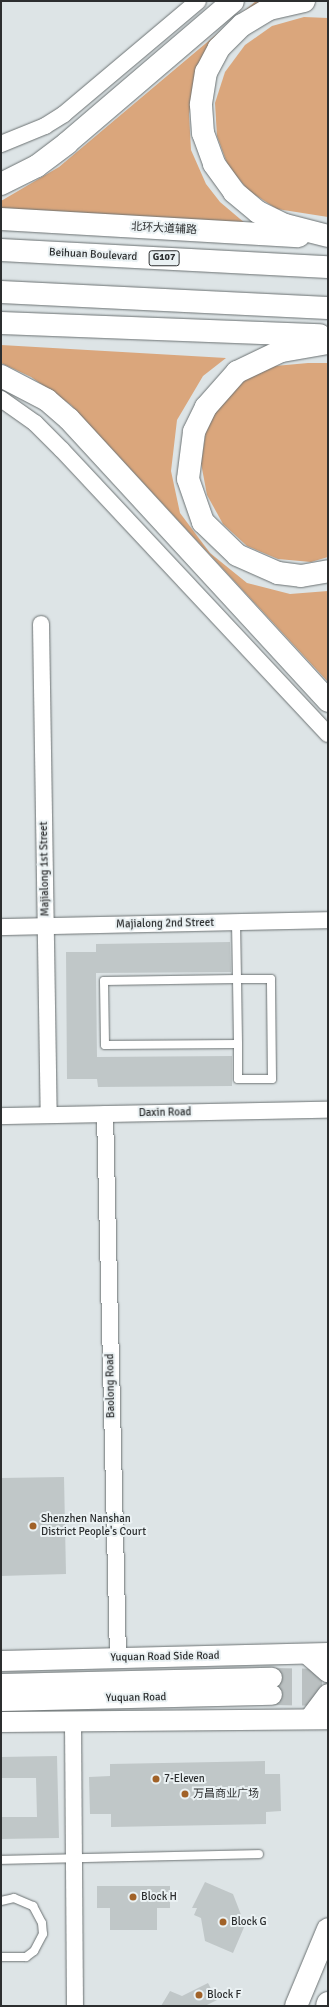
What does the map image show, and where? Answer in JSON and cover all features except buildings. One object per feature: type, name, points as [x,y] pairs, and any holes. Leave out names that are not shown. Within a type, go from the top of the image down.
[{"type":"main road","points":[[1,184],[37,166],[67,143],[233,1]]},
{"type":"main road","points":[[304,1],[269,10],[242,25],[219,48],[206,72],[201,105],[203,133],[214,164],[234,192],[258,212],[285,225],[328,236]]},
{"type":"main road","name":"北环大道辅路","points":[[1,219],[328,236]]},
{"type":"main road","name":"Beihuan Boulevard","points":[[1,250],[328,266]]},
{"type":"main road","points":[[1,292],[328,308]]},
{"type":"main road","points":[[1,323],[328,336]]},
{"type":"main road","points":[[328,343],[281,351],[237,372],[206,407],[194,432],[188,479],[203,522],[237,555],[278,573],[300,576],[328,571]]},
{"type":"main road","points":[[1,376],[47,400],[69,419],[328,701]]},
{"type":"main road","points":[[296,2006],[328,1929]]},
{"type":"street","points":[[1,144],[45,126],[64,114],[198,1]]},
{"type":"street","points":[[1,399],[35,423],[62,450],[328,734]]},
{"type":"street","name":"Majialong 1st Street","points":[[41,624],[49,1115]]},
{"type":"street","name":"Majialong 2nd Street","points":[[1,927],[328,920]]},
{"type":"street","name":"Daxin Road","points":[[1,1116],[328,1110]]},
{"type":"street","name":"Baolong Road","points":[[106,1114],[118,1658]]},
{"type":"street","name":"Yuquan Road Side Road","points":[[1,1660],[307,1654],[328,1652]]},
{"type":"street","points":[[307,1654],[328,1672]]},
{"type":"street","name":"Yuquan Road","points":[[1,1684],[272,1687],[1,1701]]},
{"type":"street","points":[[1,1722],[319,1719],[328,1694]]},
{"type":"street","points":[[73,1722],[76,1858],[75,2006]]},
{"type":"lane","points":[[236,922],[237,979],[238,1044],[238,1079],[272,1079],[271,979],[237,979],[104,981],[105,1045],[238,1044]]},
{"type":"lane","points":[[1,1860],[259,1854]]},
{"type":"lane","points":[[1,1901],[14,1898],[33,1906],[42,1923],[43,1934],[34,1951],[26,1957],[1,1957]]},
{"type":"shaded area","points":[[256,1],[271,1],[192,96],[189,114],[191,150],[206,184],[220,202],[246,224],[1,212],[1,201],[59,167]]},
{"type":"shaded area","points":[[304,17],[328,18],[328,217],[277,209],[249,191],[228,166],[217,136],[215,103],[225,72],[245,45],[272,26]]},
{"type":"shaded area","points":[[1,345],[226,358],[203,376],[177,420],[171,471],[180,513],[210,553],[247,583],[290,594],[328,591],[328,682],[71,405],[31,377],[1,363]]},
{"type":"shaded area","points":[[328,363],[328,557],[311,562],[278,559],[247,546],[223,524],[207,495],[201,463],[206,431],[221,402],[245,380],[275,366]]},
{"type":"tunnel","points":[[272,1678],[328,1679]]},
{"type":"tunnel","points":[[272,1695],[328,1696]]},
{"type":"place","name":"Shenzhen Nanshan District People's Court","points":[[33,1526]]},
{"type":"place","name":"7-Eleven","points":[[156,1779]]},
{"type":"place","name":"万昌商业广场","points":[[185,1794]]},
{"type":"place","name":"Block H","points":[[133,1897]]},
{"type":"place","name":"Block G","points":[[223,1922]]},
{"type":"place","name":"Block F","points":[[199,1995]]}]
